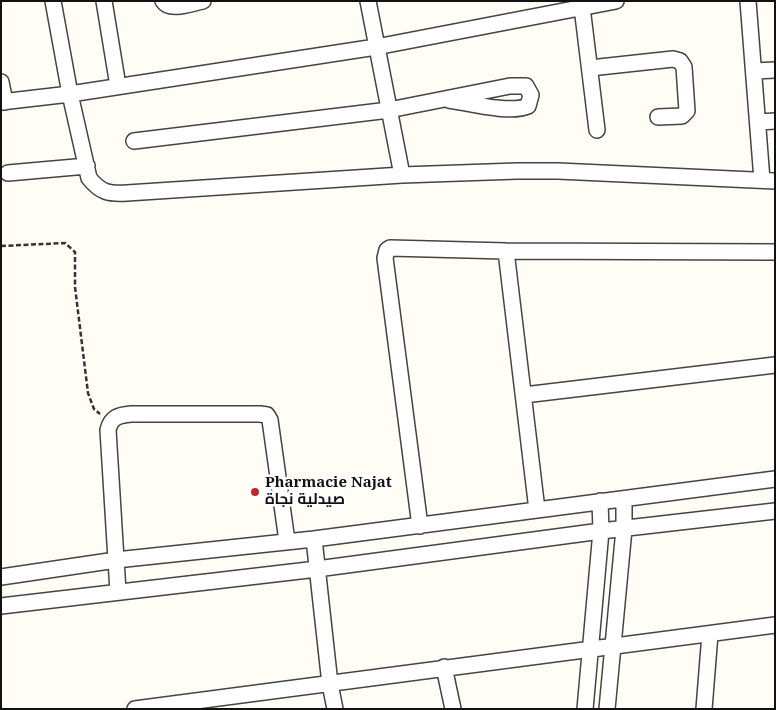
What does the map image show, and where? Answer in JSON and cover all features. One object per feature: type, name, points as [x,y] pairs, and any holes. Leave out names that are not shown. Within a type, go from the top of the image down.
[{"type":"street","points":[[53,1],[70,94],[89,178],[96,187],[106,193],[117,194],[517,170],[768,180],[759,122],[748,1]]},
{"type":"street","points":[[104,1],[118,86]]},
{"type":"street","points":[[163,1],[164,4],[170,7],[204,1]]},
{"type":"street","points":[[368,1],[402,176]]},
{"type":"street","points":[[1,82],[3,102],[70,94],[376,47],[616,1]]},
{"type":"street","points":[[588,5],[590,68],[597,130]]},
{"type":"street","points":[[590,68],[673,59],[680,61],[684,68],[687,111],[682,116],[658,117]]},
{"type":"street","points":[[754,71],[775,70]]},
{"type":"street","points":[[134,141],[389,110],[449,100]]},
{"type":"street","points":[[759,122],[775,121]]},
{"type":"street","points":[[8,173],[87,166]]},
{"type":"street","points":[[420,526],[386,254],[390,248],[506,252],[775,252]]},
{"type":"street","points":[[506,252],[537,510]]},
{"type":"street","points":[[524,395],[775,365]]},
{"type":"street","points":[[118,592],[108,430],[110,423],[117,416],[131,414],[267,415],[270,420],[287,540]]},
{"type":"street","points":[[1,577],[116,560],[420,526],[775,479]]},
{"type":"street","points":[[607,709],[624,529],[624,499]]},
{"type":"street","points":[[585,709],[601,531],[600,501]]},
{"type":"street","points":[[1,606],[317,570],[601,531],[775,511]]},
{"type":"street","points":[[314,539],[330,684],[335,709]]},
{"type":"street","points":[[135,709],[213,704],[444,667],[775,625]]},
{"type":"street","points":[[704,709],[710,634]]},
{"type":"street","points":[[444,667],[453,709]]},
{"type":"path","points":[[1,246],[65,243],[76,252],[75,287],[88,393],[94,409],[110,423]]},
{"type":"place","name":"Pharmacie Najat صيدلية نجاة","points":[[255,492]]}]
